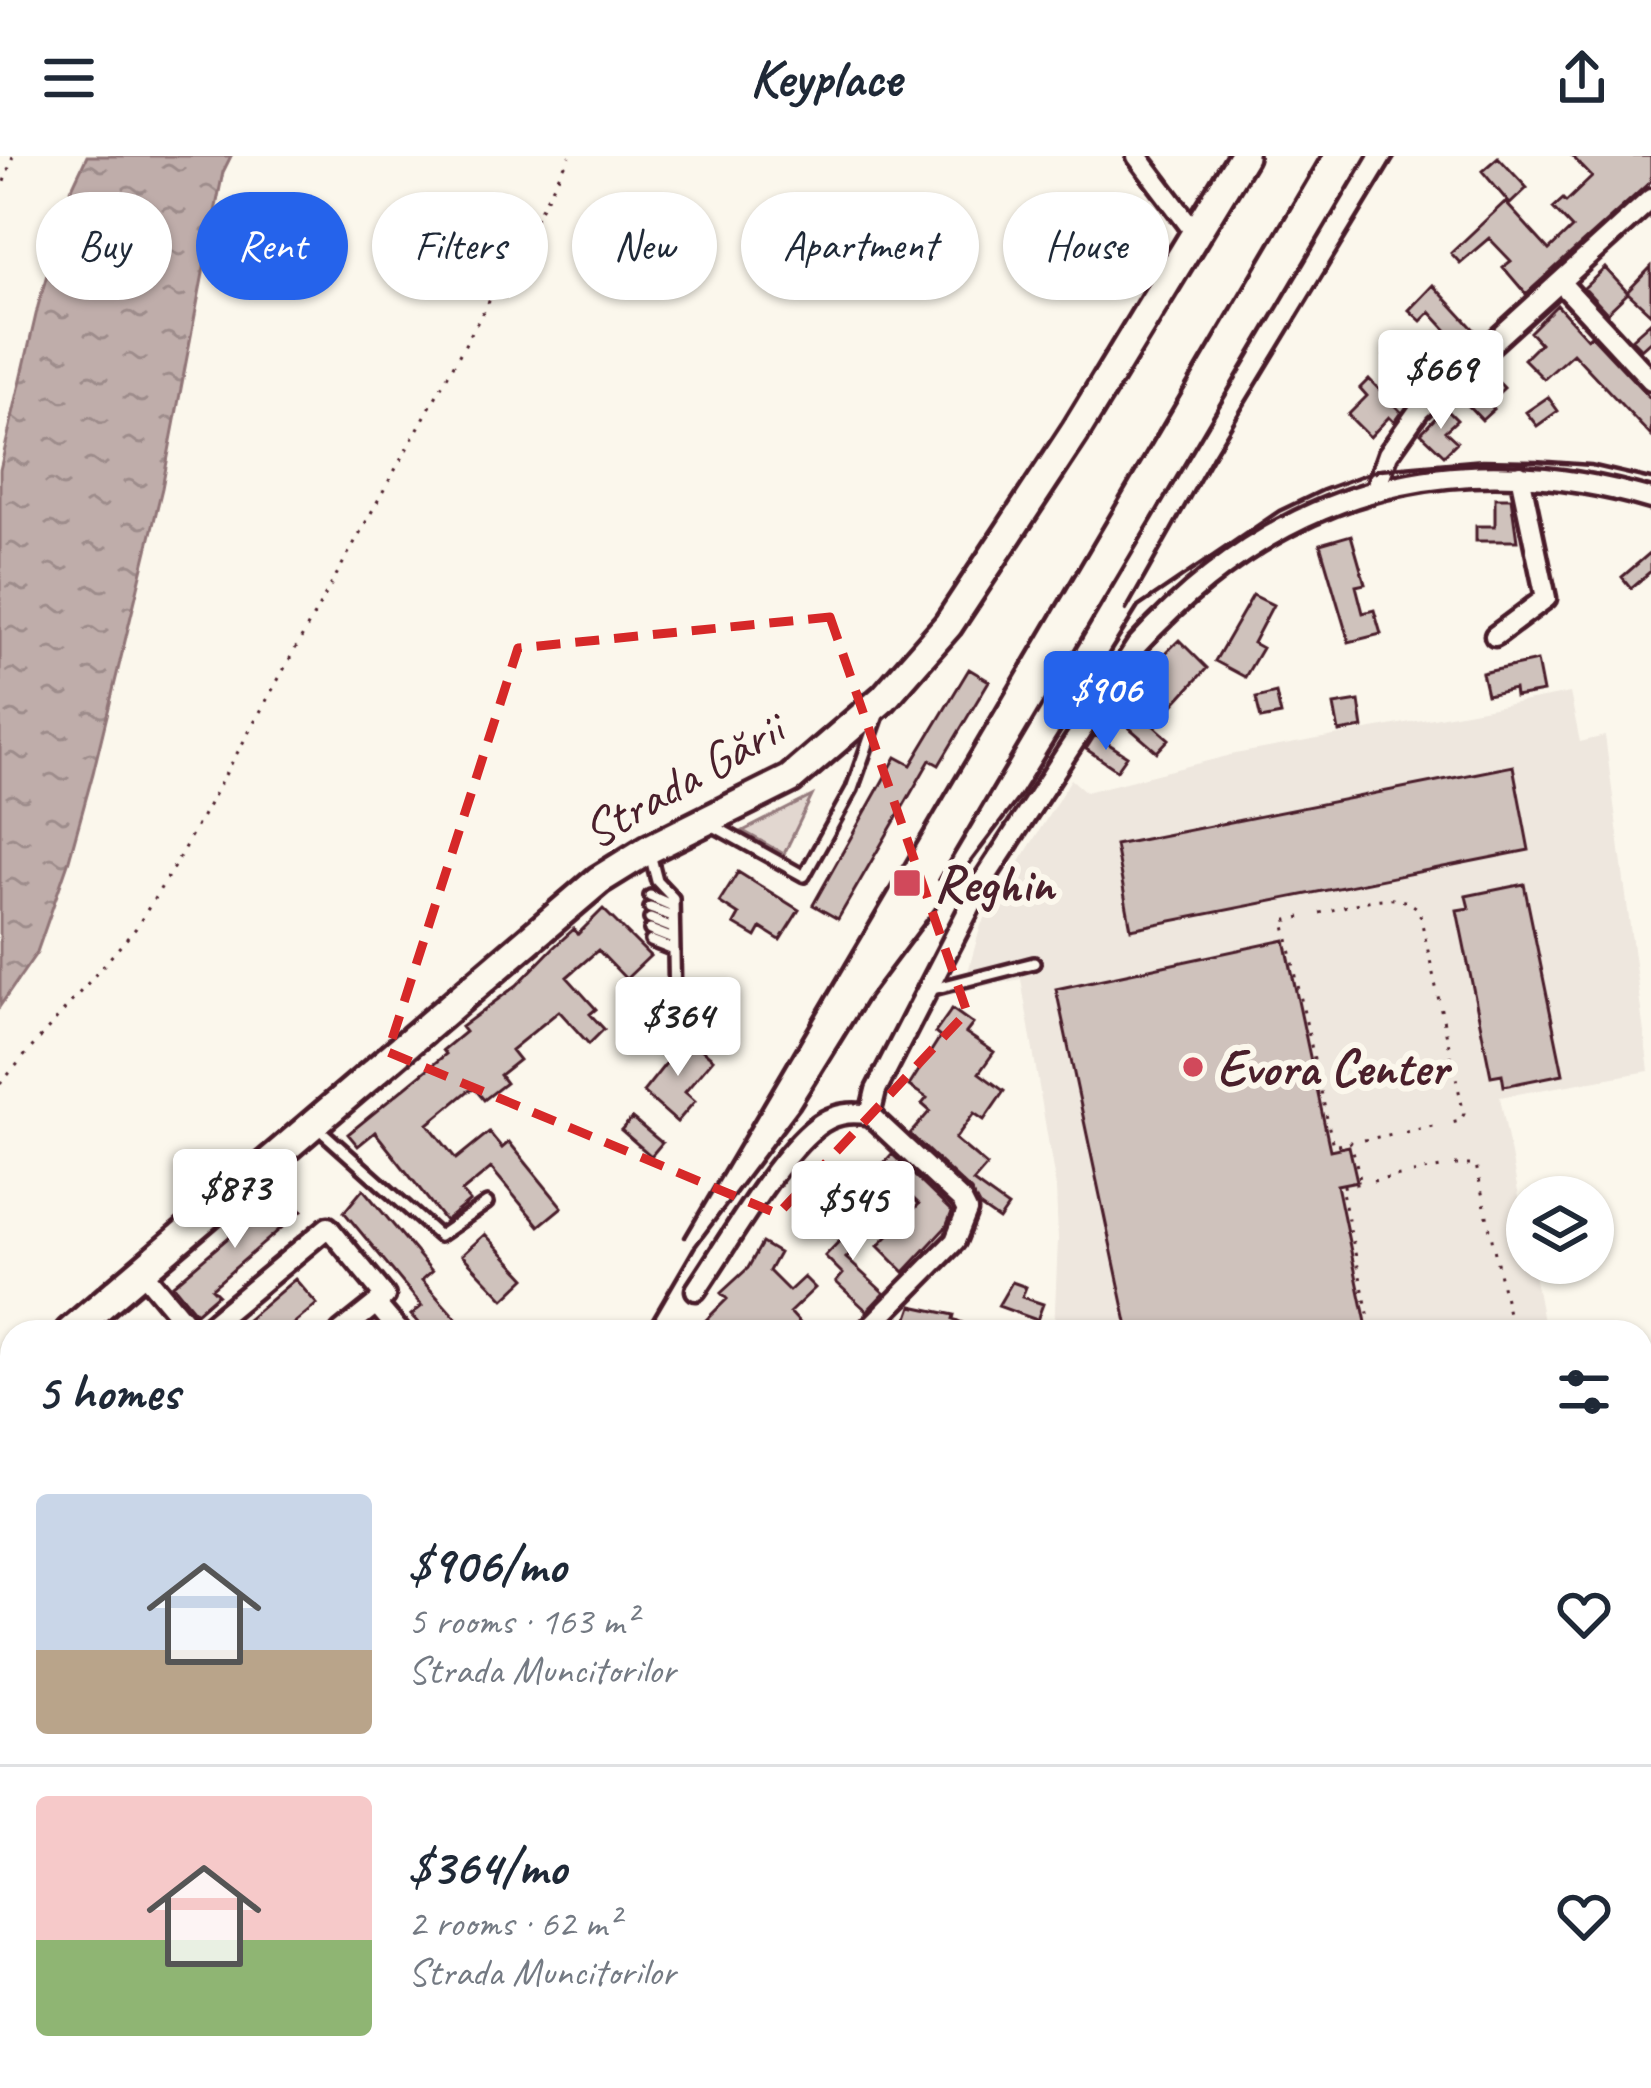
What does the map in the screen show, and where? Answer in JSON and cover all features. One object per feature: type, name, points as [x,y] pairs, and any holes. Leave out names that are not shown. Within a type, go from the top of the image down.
[{"type":"main road","name":"Strada Gării","points":[[84,1320],[599,880],[649,849],[790,779],[884,698],[948,626],[1075,432],[1243,156]]},
{"type":"street","points":[[1137,156],[1196,234]]},
{"type":"street","points":[[1376,488],[1388,454],[1419,410],[1651,199]]},
{"type":"street","points":[[1560,281],[1651,380]]},
{"type":"street","points":[[1495,636],[1546,598],[1520,475]]},
{"type":"street","points":[[870,1114],[876,1090],[985,878],[1138,645],[1180,602],[1268,535],[1376,488],[1412,481],[1520,475],[1576,479],[1651,499]]},
{"type":"street","points":[[696,1290],[793,1150],[817,1126],[839,1114],[870,1114],[967,1211],[955,1240],[877,1320]]},
{"type":"street","points":[[212,1320],[328,1227],[385,1295],[355,1320]]},
{"type":"street","points":[[142,1271],[186,1320]]},
{"type":"street","points":[[376,1304],[390,1320]]},
{"type":"lane","points":[[708,822],[804,876],[852,789],[884,698]]},
{"type":"lane","points":[[649,849],[657,881],[670,892],[675,1007]]},
{"type":"lane","points":[[650,919],[673,928]]},
{"type":"lane","points":[[650,919],[673,928]]},
{"type":"lane","points":[[650,919],[673,928]]},
{"type":"lane","points":[[929,990],[1034,963]]},
{"type":"lane","points":[[314,1124],[439,1237],[487,1203]]},
{"type":"path","points":[[0,193],[13,156]]},
{"type":"path","points":[[0,1084],[136,928],[172,870],[570,156]]},
{"type":"path","points":[[1320,914],[1392,898],[1412,902],[1419,910],[1464,1114],[1460,1121],[1447,1124]]},
{"type":"path","points":[[1301,917],[1284,921],[1333,1146],[1352,1142],[1360,1184],[1341,1187],[1369,1320]]},
{"type":"path","points":[[1406,1132],[1433,1126]]},
{"type":"path","points":[[1364,1140],[1392,1134]]},
{"type":"path","points":[[1455,1165],[1476,1165],[1509,1320]]},
{"type":"path","points":[[1414,1173],[1441,1168]]},
{"type":"path","points":[[1373,1181],[1400,1176]]},
{"type":"highlighted area","points":[[830,617],[967,1012],[778,1214],[388,1052],[518,648]]},
{"type":"shaded area","points":[[1570,693],[1580,742],[1605,736],[1649,1071],[1500,1097],[1515,1176],[1506,1176],[1506,1284],[1536,1284],[1543,1320],[1055,1320],[1056,1188],[1021,979],[963,990],[981,925],[1071,779],[1086,792],[1235,754]]},
{"type":"green space","points":[[812,796],[784,854],[743,831]]},
{"type":"water","points":[[87,156],[231,156],[219,192],[196,192],[198,300],[162,488],[93,773],[37,952],[0,1006],[0,470],[38,306],[40,300],[172,300],[172,192],[71,190]]},
{"type":"building","points":[[1572,156],[1651,156],[1651,181],[1526,294],[1503,267],[1511,261],[1489,238],[1460,263],[1451,253],[1505,202],[1549,250],[1572,228],[1553,208],[1592,177]]},
{"type":"building","points":[[1498,157],[1527,188],[1510,204],[1482,171]]},
{"type":"building","points":[[1651,267],[1651,314],[1627,292]]},
{"type":"building","points":[[1605,268],[1628,293],[1607,313],[1584,288]]},
{"type":"building","points":[[1433,285],[1479,335],[1464,349],[1430,312],[1421,321],[1409,310]]},
{"type":"building","points":[[1557,305],[1651,399],[1651,436],[1573,353],[1544,379],[1524,359],[1540,343],[1530,332]]},
{"type":"building","points":[[1651,321],[1651,340],[1641,349],[1631,339]]},
{"type":"building","points":[[1406,334],[1438,366],[1415,388],[1384,356]]},
{"type":"building","points":[[1493,376],[1504,388],[1488,403],[1494,409],[1482,420],[1462,399],[1484,378],[1488,381]]},
{"type":"building","points":[[1369,379],[1401,412],[1394,422],[1389,417],[1370,437],[1348,415],[1367,396],[1360,388]]},
{"type":"building","points":[[1548,397],[1558,411],[1537,426],[1526,412]]},
{"type":"building","points":[[1445,408],[1457,420],[1445,431],[1457,442],[1444,455],[1421,433]]},
{"type":"building","points":[[1495,498],[1511,498],[1517,541],[1476,541],[1476,526],[1495,526]]},
{"type":"building","points":[[1351,535],[1365,584],[1356,586],[1363,613],[1374,610],[1381,634],[1349,642],[1320,544]]},
{"type":"building","points":[[1651,552],[1651,571],[1631,588],[1622,577]]},
{"type":"building","points":[[1253,595],[1273,605],[1253,643],[1262,648],[1245,677],[1215,661]]},
{"type":"building","points":[[1179,640],[1207,668],[1154,726],[1169,739],[1157,752],[1111,712],[1133,688],[1128,683]]},
{"type":"building","points":[[1537,661],[1543,692],[1515,697],[1514,689],[1487,695],[1482,673]]},
{"type":"building","points":[[969,669],[989,681],[939,765],[930,760],[838,919],[813,905],[896,757],[911,765]]},
{"type":"building","points":[[1276,693],[1281,715],[1261,719],[1256,698]]},
{"type":"building","points":[[1359,701],[1363,728],[1339,732],[1334,705]]},
{"type":"building","points":[[1095,735],[1127,756],[1117,770],[1086,749]]},
{"type":"building","points":[[1513,766],[1529,850],[1131,929],[1115,845]]},
{"type":"building","points":[[738,872],[799,910],[780,940],[761,928],[756,937],[734,924],[739,915],[719,902]]},
{"type":"building","points":[[1524,884],[1563,1074],[1504,1086],[1502,1074],[1491,1076],[1457,910],[1469,908],[1466,896]]},
{"type":"building","points":[[603,909],[650,956],[626,979],[598,950],[567,977],[596,1009],[590,1014],[604,1029],[589,1044],[559,1011],[511,1050],[519,1060],[500,1075],[506,1083],[484,1100],[475,1089],[468,1091],[428,1124],[456,1159],[489,1132],[502,1148],[509,1142],[562,1207],[539,1226],[491,1168],[462,1192],[470,1201],[445,1221],[375,1132],[358,1146],[348,1134],[446,1054],[443,1050],[465,1032],[461,1027]]},
{"type":"building","name":"Evora Center","points":[[1285,940],[1330,1150],[1349,1146],[1357,1181],[1337,1185],[1365,1320],[1126,1320],[1056,989]]},
{"type":"building","points":[[952,1009],[973,1024],[966,1033],[994,1052],[979,1073],[1004,1091],[984,1120],[974,1113],[955,1139],[987,1166],[973,1182],[1008,1207],[999,1220],[979,1206],[971,1191],[910,1134],[930,1111],[922,1104],[927,1098],[909,1086]]},
{"type":"building","points":[[687,1037],[713,1059],[685,1092],[695,1101],[677,1122],[643,1092]]},
{"type":"building","points":[[632,1118],[662,1143],[651,1156],[621,1130]]},
{"type":"building","points":[[892,1154],[952,1212],[946,1227],[904,1272],[878,1246],[919,1204],[880,1167]]},
{"type":"building","points":[[363,1189],[432,1271],[422,1280],[457,1320],[415,1320],[411,1315],[422,1306],[344,1212]]},
{"type":"building","points":[[284,1190],[302,1210],[212,1288],[218,1294],[196,1313],[173,1285]]},
{"type":"building","points":[[852,1206],[867,1237],[846,1258],[884,1293],[867,1311],[836,1282],[843,1274],[825,1256],[849,1231],[840,1212]]},
{"type":"building","points":[[485,1234],[526,1278],[504,1299],[462,1255]]},
{"type":"building","points":[[762,1243],[779,1253],[769,1271],[789,1291],[804,1277],[815,1288],[790,1312],[797,1320],[706,1320],[727,1299],[721,1293],[748,1268]]},
{"type":"building","points":[[295,1279],[317,1304],[298,1320],[247,1320]]},
{"type":"building","points":[[1012,1282],[1026,1287],[1022,1297],[1043,1304],[1037,1320],[998,1306]]},
{"type":"building","points":[[912,1306],[954,1315],[955,1320],[907,1320]]},
{"type":"railway","points":[[685,1237],[1321,156]]},
{"type":"railway","points":[[939,879],[1367,156]]},
{"type":"railway","points":[[1126,610],[1395,156]]},
{"type":"railway","points":[[652,1320],[694,1248],[799,1109],[866,1001],[1021,795],[1138,607],[1279,511],[1380,469],[1483,460],[1536,461],[1591,465],[1651,479]]},
{"type":"place","name":"Reghin","points":[[907,883]]},
{"type":"place","name":"Evora Center","points":[[1193,1067]]}]
